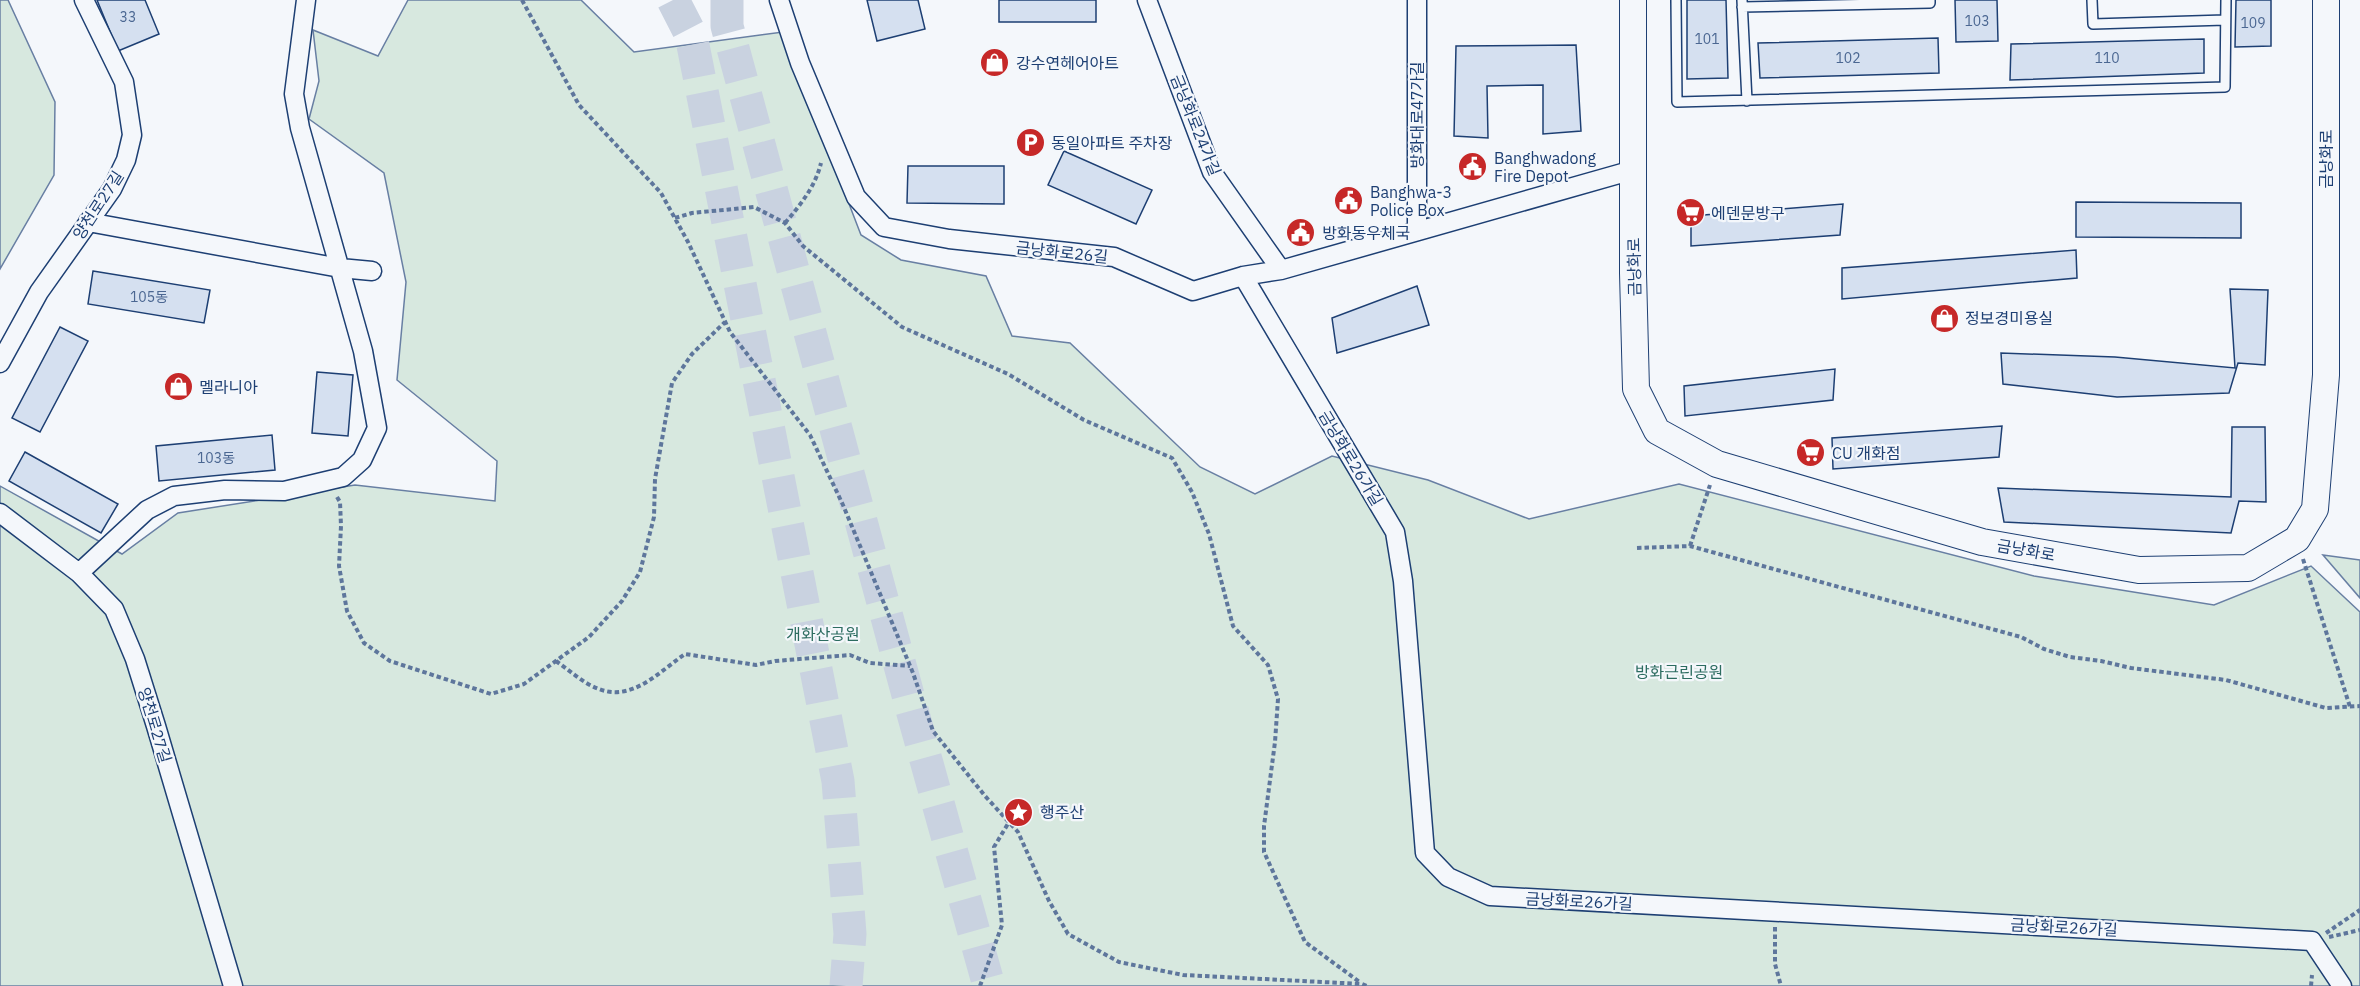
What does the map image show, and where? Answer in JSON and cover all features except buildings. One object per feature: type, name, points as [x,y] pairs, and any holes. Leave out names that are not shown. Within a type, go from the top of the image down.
[{"type":"street","name":"양천로27길","points":[[0,363],[39,292],[112,189],[126,160],[132,135],[124,82],[84,0]]},
{"type":"street","points":[[79,573],[147,510],[174,496],[225,490],[284,491],[343,477],[362,460],[377,428],[363,351],[300,128],[294,94],[306,0]]},
{"type":"street","name":"금낭화로24가길","points":[[1147,0],[1212,172],[1281,270]]},
{"type":"street","name":"방화대로47가길","points":[[1417,0],[1417,231]]},
{"type":"street","name":"금낭화로","points":[[1633,0],[1636,389],[1657,431],[1717,465],[1982,542],[2139,570],[2248,568],[2297,539],[2315,509],[2326,375],[2325,0]]},
{"type":"street","name":"금낭화로26길","points":[[781,8],[800,63],[856,197],[884,227],[949,239],[1114,257],[1193,291],[1243,276],[1281,270],[1633,170]]},
{"type":"street","points":[[88,222],[340,268],[372,271]]},
{"type":"street","name":"금낭화로26가길","points":[[1243,276],[1395,532],[1408,633],[1425,853],[1448,877],[1490,896],[2312,941]]},
{"type":"street","name":"양천로27길","points":[[0,513],[79,573],[114,609],[135,659],[233,986]]},
{"type":"street","points":[[2312,941],[2342,986]]},
{"type":"lane","points":[[1676,0],[1677,102],[2225,87],[2226,0]]},
{"type":"lane","points":[[1748,100],[1742,3],[1930,3],[1930,0]]},
{"type":"lane","points":[[2092,0],[2093,24],[2225,20]]},
{"type":"path","points":[[522,0],[579,105],[661,193],[730,332],[810,435],[843,505],[910,666],[933,731],[985,796],[1018,832],[1049,901],[1068,934],[1119,962],[1183,975],[1362,984]]},
{"type":"path","points":[[785,223],[803,202],[817,179],[828,131]]},
{"type":"path","points":[[674,218],[692,213],[754,207],[785,223],[803,246],[902,327],[1008,374],[1084,420],[1172,458],[1191,492],[1209,534],[1233,626],[1268,665],[1278,699],[1264,826],[1264,852],[1305,942],[1367,986]]},
{"type":"path","points":[[329,480],[340,502],[339,566],[347,611],[364,643],[390,661],[491,694],[524,684],[589,637],[622,601],[640,572],[654,517],[655,479],[672,383],[692,354],[725,322]]},
{"type":"path","points":[[1690,546],[1717,465]]},
{"type":"path","points":[[2297,539],[2350,707]]},
{"type":"path","points":[[1637,548],[1690,546],[2021,637],[2044,650],[2070,657],[2131,668],[2226,680],[2326,708],[2360,706]]},
{"type":"path","points":[[556,661],[597,689],[616,693],[636,690],[685,654],[756,665],[775,661],[850,655],[870,663],[910,666]]},
{"type":"path","points":[[980,986],[1002,925],[994,847],[1009,822]]},
{"type":"path","points":[[1774,912],[1775,964],[1781,986]]},
{"type":"path","points":[[2312,941],[2360,930]]},
{"type":"green space","points":[[0,0],[8,0],[55,102],[54,175],[0,269]]},
{"type":"green space","name":"개화산공원","points":[[408,0],[581,0],[634,52],[783,32],[861,235],[901,260],[986,276],[1012,336],[1070,343],[1200,467],[1255,494],[1332,456],[1428,480],[1529,519],[1679,484],[2034,576],[2214,605],[2311,566],[2360,612],[2360,986],[0,986],[0,486],[122,554],[178,513],[355,485],[495,501],[497,461],[397,380],[406,282],[384,173],[309,119],[319,81],[313,30],[378,56]]},
{"type":"green space","points":[[2323,555],[2360,560],[2360,598]]},
{"type":"tunnel","points":[[673,0],[691,35],[838,781],[850,934],[846,986]]},
{"type":"tunnel","points":[[727,0],[727,26],[989,986]]},
{"type":"place","name":"강수연헤어아트","points":[[995,63]]},
{"type":"place","name":"동일아파트 주차장","points":[[1030,143]]},
{"type":"place","name":"Banghwadong Fire Depot","points":[[1473,167]]},
{"type":"place","name":"Banghwa-3 Police Box","points":[[1349,201]]},
{"type":"place","name":"에덴문방구","points":[[1690,213]]},
{"type":"place","name":"방화동우체국","points":[[1301,233]]},
{"type":"place","name":"정보경미용실","points":[[1944,318]]},
{"type":"place","name":"멜라니아","points":[[178,387]]},
{"type":"place","name":"CU 개화점","points":[[1811,453]]},
{"type":"place","name":"행주산","points":[[1019,812]]},
{"type":"park label","name":"방화근린공원","points":[[1679,672]]}]
